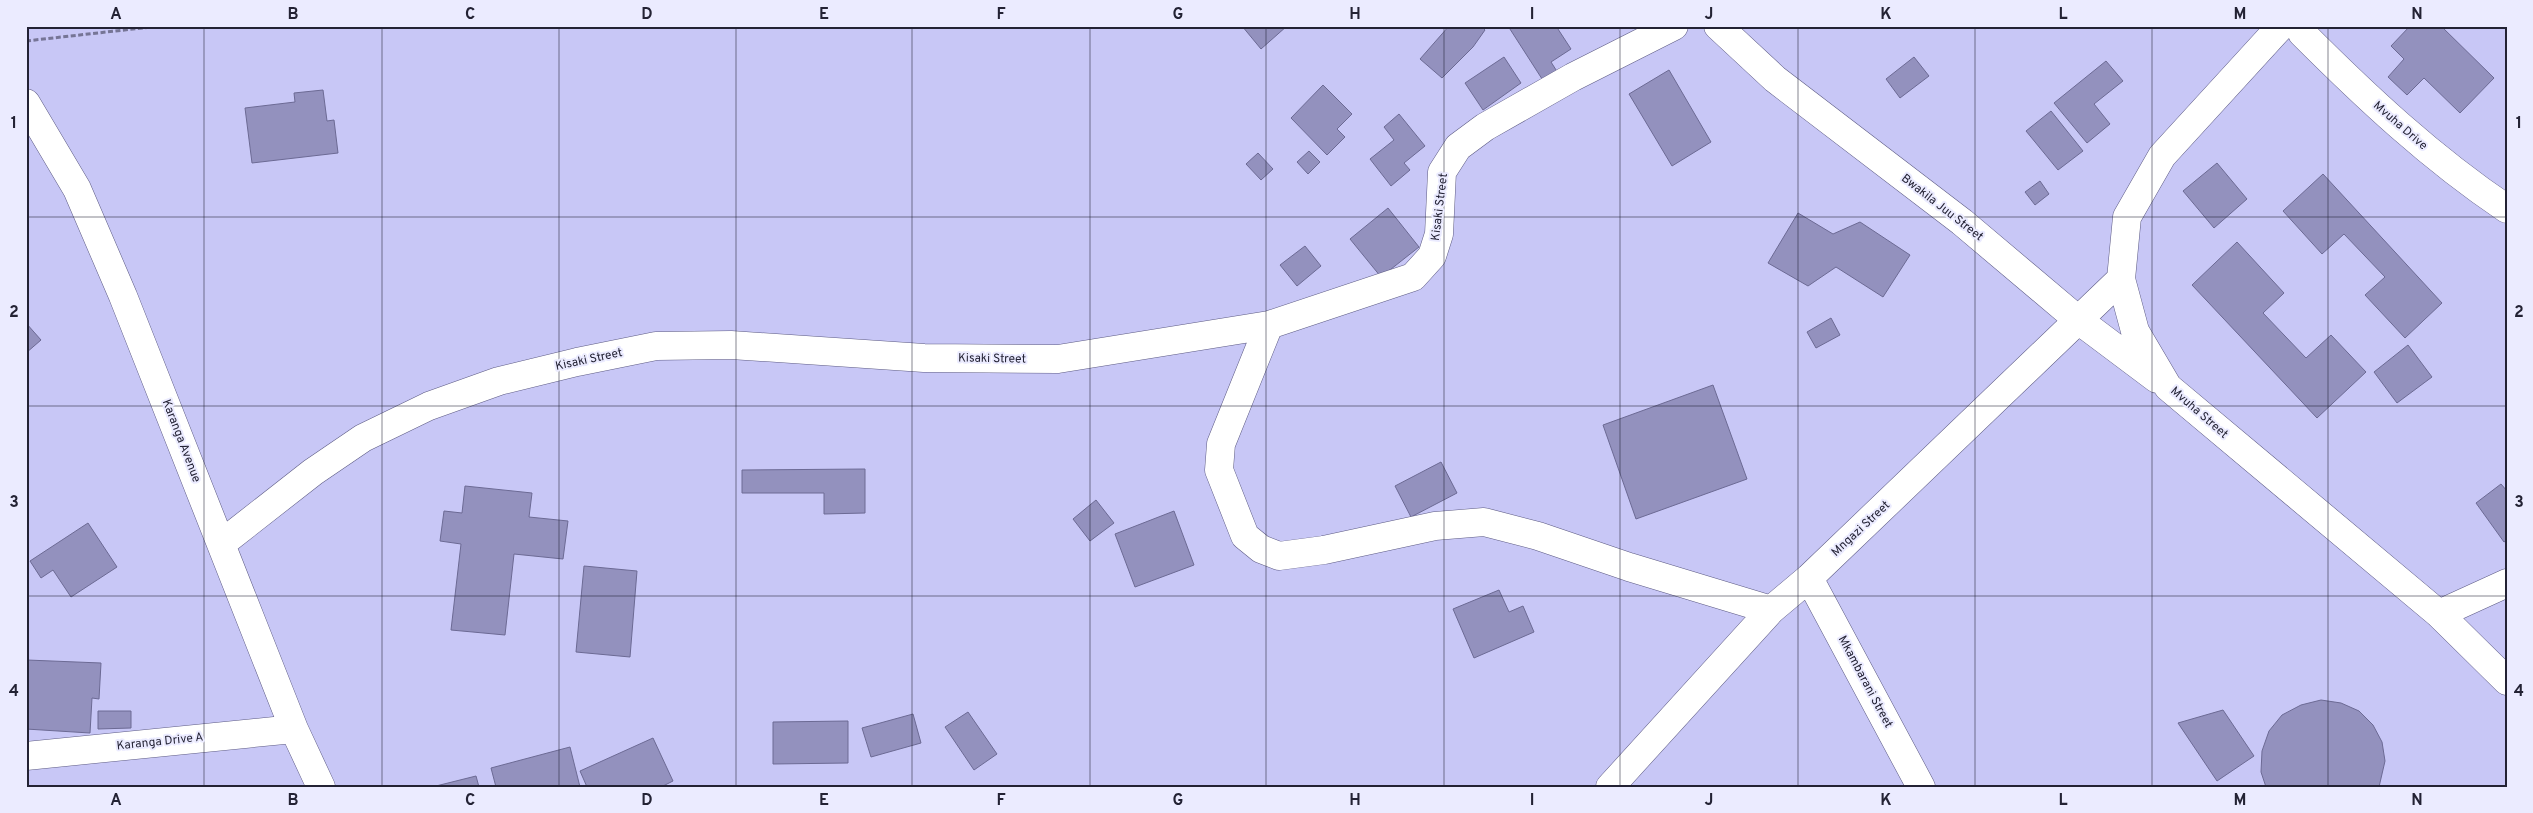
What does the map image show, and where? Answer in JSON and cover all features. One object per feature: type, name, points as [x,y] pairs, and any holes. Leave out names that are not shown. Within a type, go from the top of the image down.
[{"type":"street","name":"Kisaki Street","points":[[221,544],[313,472],[363,438],[429,406],[499,380],[656,346],[731,345],[924,358],[1058,359],[1269,325],[1413,277],[1432,256],[1438,234],[1442,172],[1458,147],[1485,127],[1573,78],[1674,26]]},
{"type":"street","name":"Bwakila Juu Street","points":[[1718,26],[1775,79],[1962,222],[2077,319],[2168,387]]},
{"type":"street","name":"Mvuha Street","points":[[2300,29],[2247,64],[2162,156],[2127,217],[2121,279],[2135,331],[2168,387],[2439,614],[2507,681]]},
{"type":"street","name":"Mvuha Drive","points":[[2300,29],[2374,105],[2430,152],[2507,209]]},
{"type":"street","name":"Karanga Avenue","points":[[26,103],[77,189],[123,296],[294,729],[321,787]]},
{"type":"street","name":"Mngazi Street","points":[[1610,787],[1771,610],[1809,578],[2006,391],[2077,319],[2121,279]]},
{"type":"street","points":[[1269,325],[1221,444],[1219,470],[1245,536],[1261,549],[1279,556],[1324,550],[1435,526],[1484,522],[1538,536],[1629,567],[1771,610]]},
{"type":"street","name":"Mkambarani Street","points":[[1809,578],[1922,787]]},
{"type":"street","points":[[2439,614],[2507,583]]},
{"type":"street","name":"Karanga Drive A","points":[[26,756],[294,729]]},
{"type":"path","points":[[26,40],[160,26]]},
{"type":"building","points":[[1242,26],[1287,26],[1261,49]]},
{"type":"building","points":[[1449,26],[1481,26],[1485,30],[1473,47],[1442,78],[1420,59]]},
{"type":"building","points":[[1508,26],[1556,26],[1571,49],[1551,62],[1558,73],[1544,82]]},
{"type":"building","points":[[2410,26],[2441,26],[2494,78],[2460,113],[2424,78],[2407,95],[2388,77],[2404,59],[2391,46]]},
{"type":"building","points":[[1504,57],[1521,83],[1483,110],[1465,83]]},
{"type":"building","points":[[1914,57],[1929,76],[1900,98],[1886,79]]},
{"type":"building","points":[[2106,61],[2123,81],[2094,104],[2110,124],[2087,143],[2054,103]]},
{"type":"building","points":[[1669,70],[1711,142],[1672,166],[1629,94]]},
{"type":"building","points":[[1323,85],[1352,114],[1337,129],[1345,137],[1327,155],[1291,118]]},
{"type":"building","points":[[323,90],[327,121],[334,120],[338,153],[252,163],[245,108],[295,102],[294,93]]},
{"type":"building","points":[[2051,111],[2083,151],[2058,170],[2026,131]]},
{"type":"building","points":[[1399,114],[1425,146],[1404,163],[1410,170],[1391,186],[1370,159],[1394,140],[1384,127]]},
{"type":"building","points":[[1309,151],[1320,162],[1308,174],[1297,162]]},
{"type":"building","points":[[1258,153],[1273,169],[1261,180],[1246,164]]},
{"type":"building","points":[[2217,163],[2247,199],[2214,228],[2183,191]]},
{"type":"building","points":[[2323,174],[2442,303],[2405,338],[2365,295],[2385,277],[2344,234],[2322,254],[2283,211]]},
{"type":"building","points":[[2040,181],[2049,194],[2035,205],[2025,192]]},
{"type":"building","points":[[1388,208],[1419,247],[1381,277],[1350,239]]},
{"type":"building","points":[[1798,213],[1833,234],[1860,222],[1910,255],[1883,297],[1836,267],[1808,286],[1768,263]]},
{"type":"building","points":[[2237,242],[2284,293],[2263,313],[2306,358],[2331,335],[2366,372],[2317,418],[2192,285]]},
{"type":"building","points":[[1305,246],[1321,266],[1297,286],[1280,265]]},
{"type":"building","points":[[1831,318],[1840,335],[1816,348],[1807,332]]},
{"type":"building","points":[[26,323],[41,340],[26,353]]},
{"type":"building","points":[[2408,345],[2432,377],[2397,403],[2374,372]]},
{"type":"building","points":[[1713,385],[1747,479],[1636,519],[1603,425]]},
{"type":"building","points":[[1441,462],[1457,493],[1411,517],[1395,486]]},
{"type":"building","points":[[865,469],[865,513],[824,514],[824,493],[742,493],[742,470]]},
{"type":"building","points":[[2501,484],[2507,491],[2507,540],[2504,542],[2476,503]]},
{"type":"building","points":[[465,486],[532,493],[529,517],[568,521],[563,559],[514,554],[505,635],[451,630],[461,544],[440,541],[444,511],[462,513]]},
{"type":"building","points":[[1096,500],[1114,523],[1090,541],[1073,519]]},
{"type":"building","points":[[1174,511],[1194,565],[1135,587],[1115,534]]},
{"type":"building","points":[[88,523],[117,567],[71,597],[53,570],[41,578],[30,561]]},
{"type":"building","points":[[584,566],[637,571],[630,657],[576,652]]},
{"type":"building","points":[[1499,590],[1509,612],[1523,606],[1534,632],[1474,658],[1453,609]]},
{"type":"building","points":[[27,660],[101,663],[99,699],[92,698],[90,733],[26,729]]},
{"type":"building","points":[[2321,700],[2341,703],[2359,711],[2373,725],[2382,742],[2385,761],[2379,787],[2266,787],[2261,772],[2262,751],[2269,731],[2282,715],[2301,705]]},
{"type":"building","points":[[2223,710],[2254,756],[2217,781],[2178,723]]},
{"type":"building","points":[[98,711],[131,711],[131,728],[98,729]]},
{"type":"building","points":[[968,712],[997,754],[974,770],[945,727]]},
{"type":"building","points":[[913,714],[921,743],[871,757],[862,728]]},
{"type":"building","points":[[848,721],[848,763],[773,764],[773,722]]},
{"type":"building","points":[[653,738],[673,781],[661,787],[587,787],[580,771]]},
{"type":"building","points":[[570,747],[580,787],[496,787],[491,768]]},
{"type":"building","points":[[476,776],[479,787],[432,787]]}]
